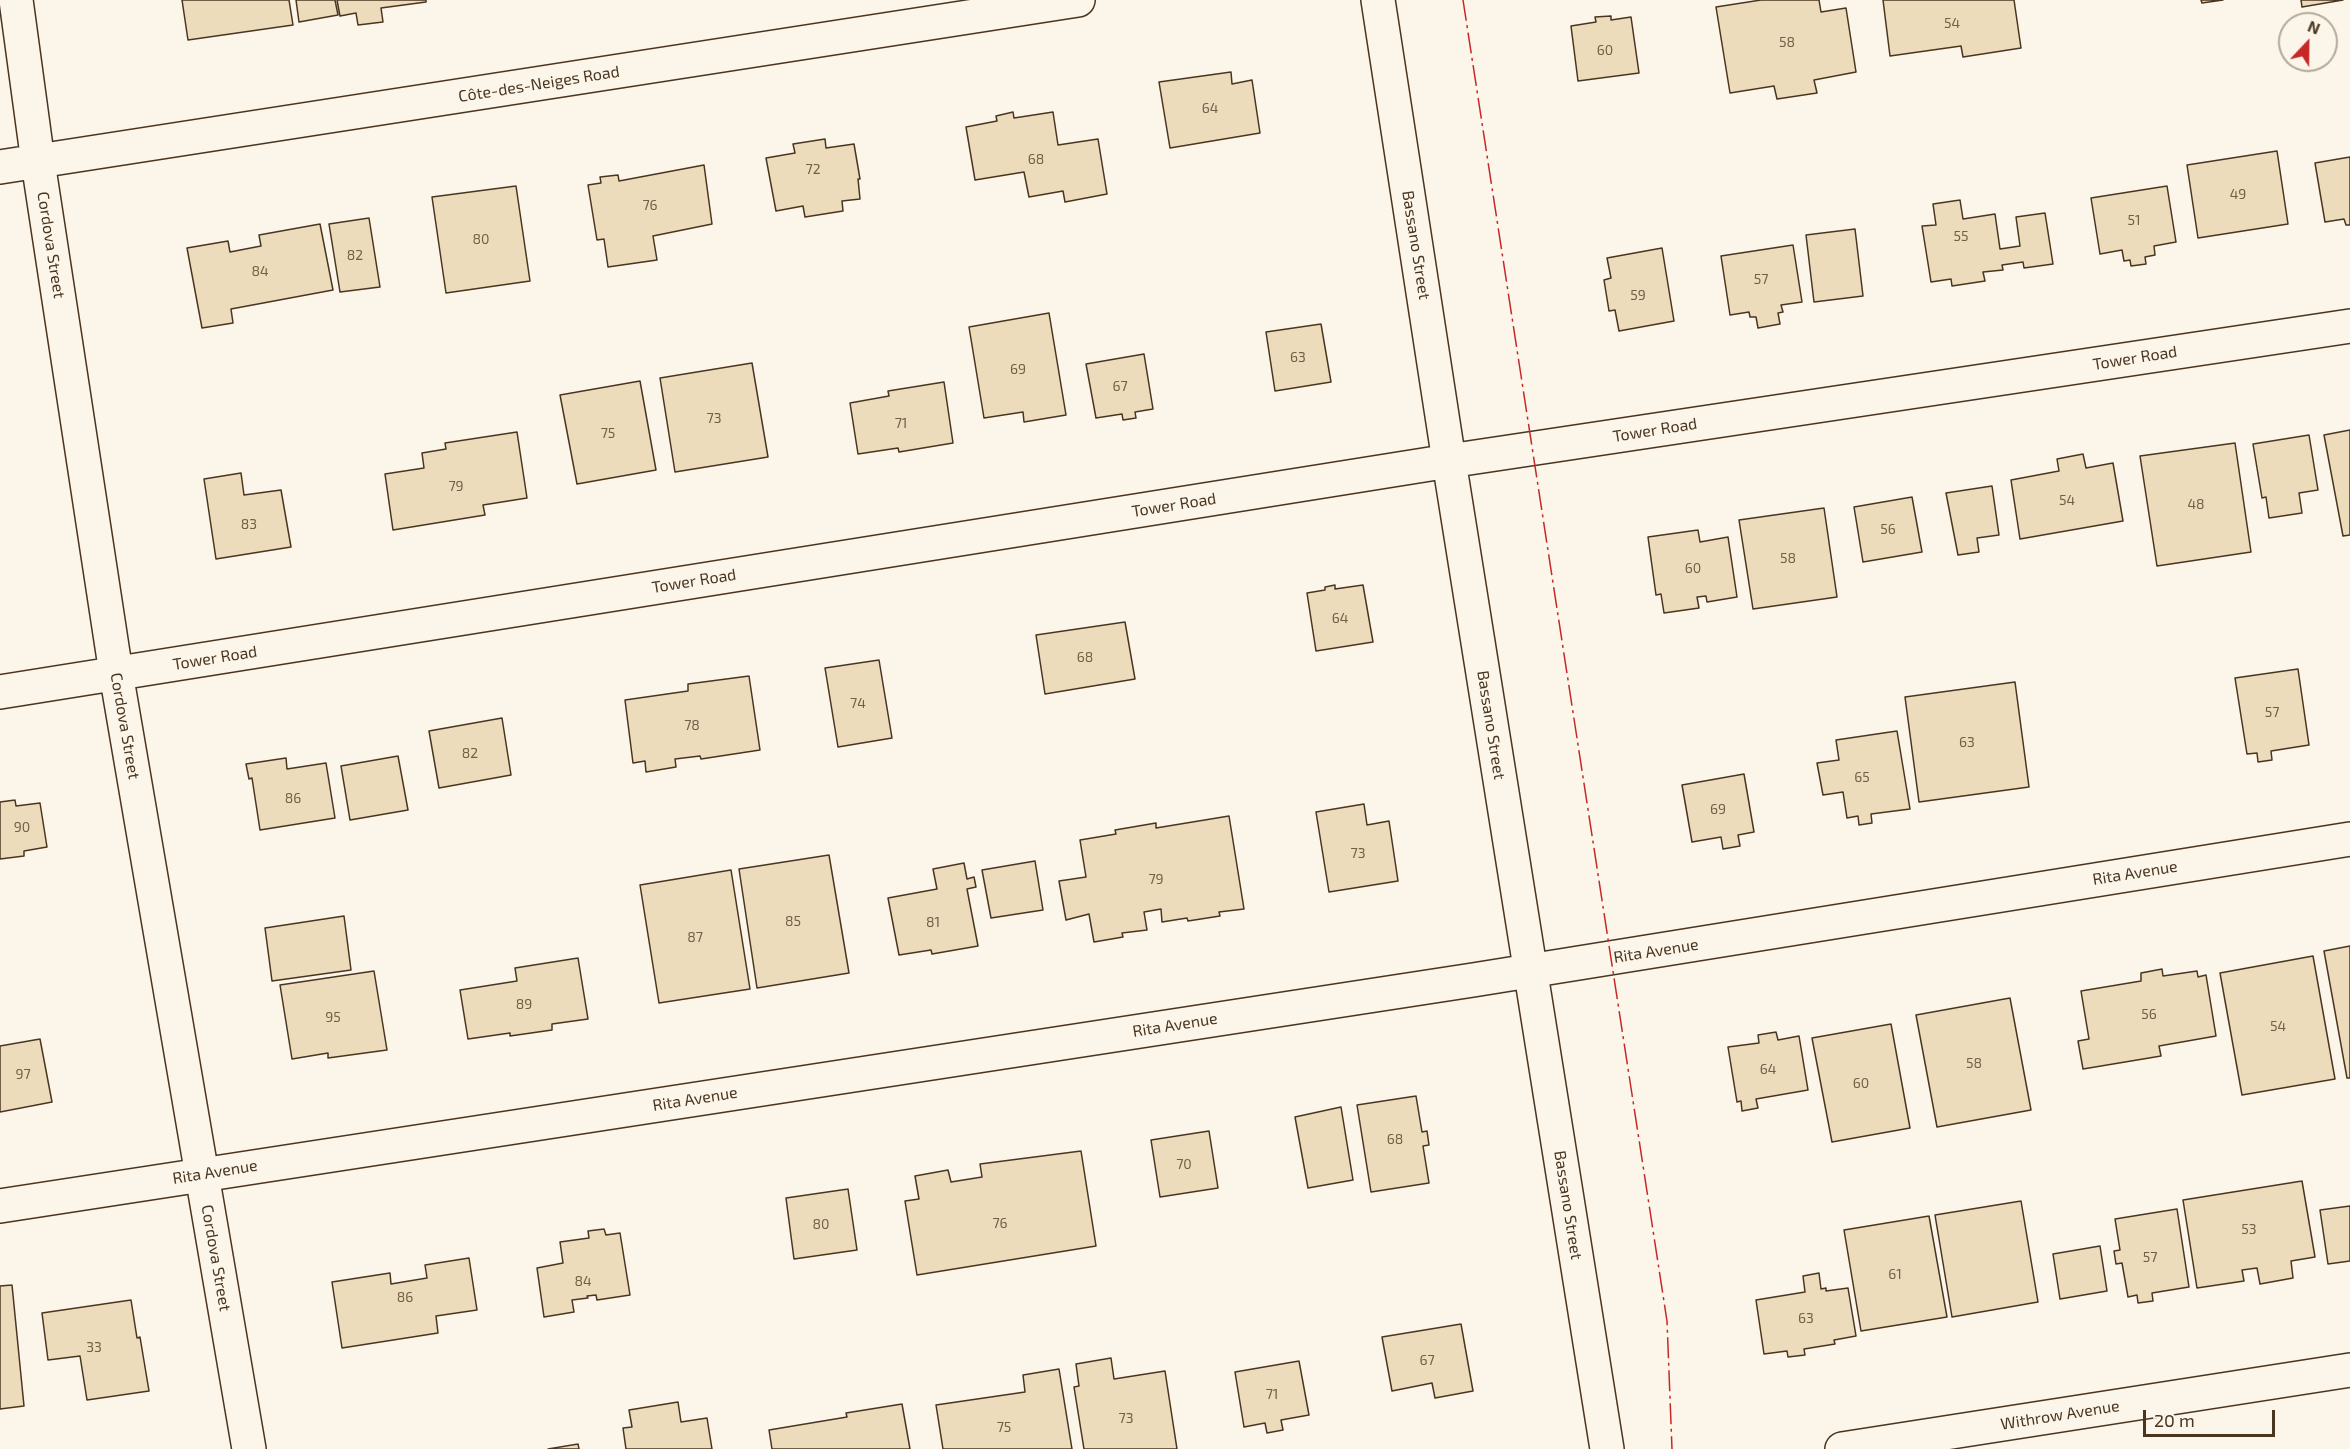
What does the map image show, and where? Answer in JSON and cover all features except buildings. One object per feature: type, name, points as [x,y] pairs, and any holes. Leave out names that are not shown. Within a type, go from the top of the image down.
[{"type":"street","name":"Cordova Street","points":[[16,0],[38,162],[116,674],[249,1449]]},
{"type":"street","name":"Côte-des-Neiges Road","points":[[0,167],[1078,0]]},
{"type":"street","name":"Bassano Street","points":[[1378,0],[1449,461],[1607,1449]]},
{"type":"street","name":"Tower Road","points":[[0,692],[1449,461],[2350,326]]},
{"type":"street","name":"Rita Avenue","points":[[0,1206],[1531,971],[2350,839]]},
{"type":"street","name":"Withrow Avenue","points":[[1842,1449],[2350,1370]]},
{"type":"power","points":[[1463,0],[1667,1321],[1672,1449]]}]
